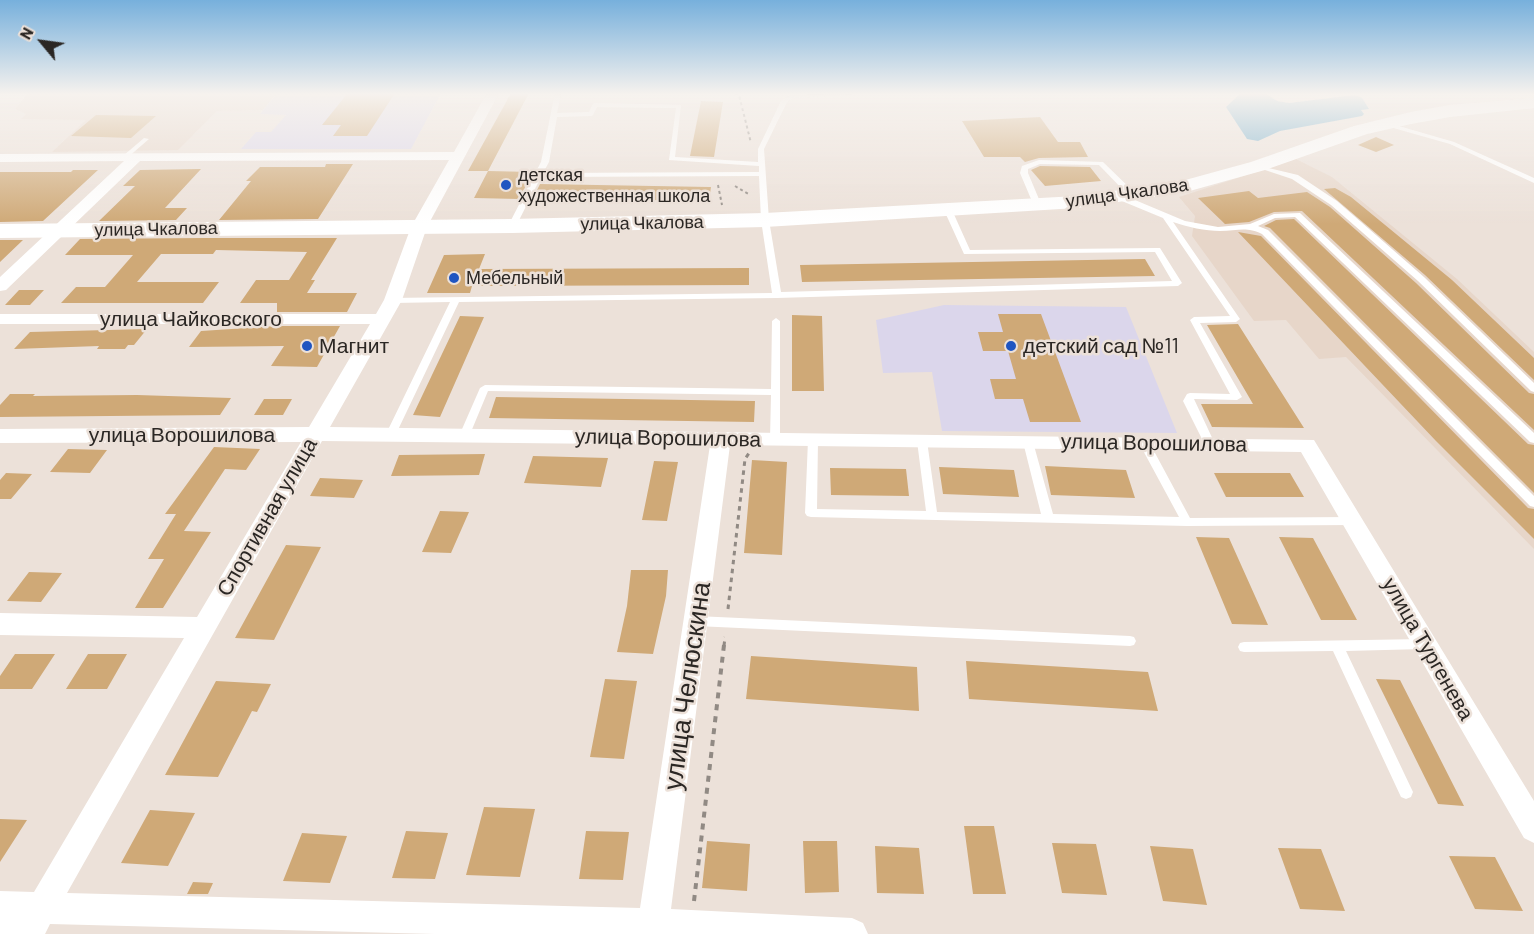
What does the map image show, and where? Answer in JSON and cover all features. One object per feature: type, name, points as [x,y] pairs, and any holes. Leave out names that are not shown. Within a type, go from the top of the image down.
[{"type":"street","name":"Спортивная улица","points":[[33,922],[387,309],[419,227],[469,137]]},
{"type":"street","name":"улица Чкалова","points":[[0,231],[512,226],[743,220],[764,212],[948,210],[1037,204],[1127,196],[1179,188],[1341,137]]},
{"type":"street","points":[[0,158],[458,156]]},
{"type":"street","points":[[0,286],[130,157]]},
{"type":"street","name":"улица Чайковского","points":[[0,319],[387,309]]},
{"type":"street","name":"улица Ворошилова","points":[[0,436],[391,434],[1307,445],[1323,468]]},
{"type":"street","name":"улица Челюскина","points":[[653,929],[721,439]]},
{"type":"street","name":"улица Тургенева","points":[[1323,468],[1424,644],[1534,828]]},
{"type":"street","points":[[0,624],[202,627]]},
{"type":"street","points":[[0,907],[33,922]]},
{"type":"street","points":[[0,930],[33,922],[653,929],[691,927],[852,934]]},
{"type":"lane","points":[[512,226],[545,162],[550,137]]},
{"type":"lane","points":[[674,137],[671,159],[758,164]]},
{"type":"lane","points":[[767,137],[761,148],[758,164],[762,174],[764,212],[777,295]]},
{"type":"lane","points":[[1429,137],[1452,143],[1534,181]]},
{"type":"lane","points":[[130,157],[146,139]]},
{"type":"lane","points":[[1277,158],[1295,177],[1334,203],[1421,279],[1534,389]]},
{"type":"lane","points":[[1037,204],[1024,173],[1025,168],[1031,163],[1101,163],[1127,196],[1183,224],[1218,229],[1252,226],[1274,216],[1297,215],[1534,439]]},
{"type":"lane","points":[[538,175],[762,174]]},
{"type":"lane","points":[[387,309],[455,301],[777,295],[1178,283],[1157,250],[967,252],[948,210]]},
{"type":"lane","points":[[1166,216],[1236,319],[1194,320],[1237,397],[1190,396],[1188,401],[1210,444]]},
{"type":"lane","points":[[1252,226],[1265,232],[1534,503]]},
{"type":"lane","points":[[391,434],[455,301]]},
{"type":"lane","points":[[766,439],[775,392],[776,321]]},
{"type":"lane","points":[[464,436],[485,388],[775,392]]},
{"type":"lane","points":[[813,440],[811,513],[1187,522],[1354,521]]},
{"type":"lane","points":[[922,441],[932,516]]},
{"type":"lane","points":[[1028,442],[1048,518]]},
{"type":"lane","points":[[1144,443],[1187,522]]},
{"type":"lane","points":[[696,621],[727,620],[1130,641]]},
{"type":"lane","points":[[1245,647],[1424,644]]},
{"type":"lane","points":[[1337,646],[1407,792]]},
{"type":"path","points":[[750,137],[758,164]]},
{"type":"path","points":[[715,174],[748,194],[764,212]]},
{"type":"path","points":[[715,174],[723,206],[743,220]]},
{"type":"path","points":[[748,194],[753,174]]},
{"type":"path","points":[[691,927],[745,459],[766,439]]},
{"type":"shaded area","points":[[68,137],[191,137],[178,150],[52,152]]},
{"type":"shaded area","points":[[252,137],[418,137],[411,149],[241,149]]},
{"type":"shaded area","points":[[1296,159],[1332,177],[1457,279],[1534,352],[1534,549],[1346,357],[1319,359],[1286,320],[1254,321],[1192,236],[1195,216],[1179,197]]},
{"type":"shaded area","name":"детский сад №11","points":[[944,305],[1126,307],[1177,433],[942,431],[932,372],[883,373],[876,320]]},
{"type":"water","points":[[1245,137],[1268,137],[1258,141]]},
{"type":"building","points":[[89,137],[133,137],[131,138]]},
{"type":"building","points":[[487,137],[506,137],[488,171],[468,171]]},
{"type":"building","points":[[694,137],[717,137],[714,157],[690,156]]},
{"type":"building","points":[[972,137],[1054,137],[1058,142],[1080,142],[1088,157],[1039,158],[1025,162],[1020,157],[984,157]]},
{"type":"building","points":[[1376,137],[1394,145],[1376,152],[1358,145]]},
{"type":"building","points":[[326,164],[353,164],[318,219],[219,220],[251,181],[246,181],[260,167],[325,167]]},
{"type":"building","points":[[1040,166],[1090,167],[1101,181],[1045,186],[1031,170]]},
{"type":"building","points":[[201,169],[165,208],[187,208],[176,220],[99,221],[135,186],[123,186],[140,170]]},
{"type":"building","points":[[73,170],[98,170],[43,221],[0,222],[0,172],[71,172]]},
{"type":"building","name":"детская художественная школа","points":[[488,171],[533,172],[519,199],[474,198]]},
{"type":"building","points":[[540,184],[711,187],[709,201],[533,198]]},
{"type":"building","points":[[1335,188],[1351,197],[1452,280],[1534,358],[1534,380],[1425,275],[1324,189]]},
{"type":"building","points":[[1249,191],[1258,198],[1307,192],[1330,207],[1416,283],[1529,393],[1534,394],[1534,430],[1302,211],[1274,212],[1249,222],[1225,224],[1198,198]]},
{"type":"building","points":[[1294,219],[1528,444],[1534,445],[1534,493],[1270,228],[1264,226],[1276,220]]},
{"type":"building","points":[[1238,232],[1261,236],[1528,508],[1534,509],[1534,539],[1436,441]]},
{"type":"building","points":[[337,238],[311,280],[315,280],[307,293],[357,293],[347,312],[277,312],[277,303],[240,303],[256,280],[289,280],[307,252],[216,250],[213,254],[161,254],[137,282],[219,282],[203,303],[61,303],[76,287],[105,287],[133,255],[65,255],[80,239]]},
{"type":"building","points":[[0,240],[23,240],[0,262]]},
{"type":"building","points":[[485,254],[479,269],[749,268],[749,285],[472,286],[470,293],[427,293],[444,255]]},
{"type":"building","points":[[1145,259],[1155,276],[802,282],[800,265]]},
{"type":"building","points":[[19,290],[44,290],[30,305],[5,305]]},
{"type":"building","points":[[998,314],[1041,314],[1081,422],[1030,422],[1023,399],[995,399],[990,379],[1016,379],[1008,351],[983,351],[978,332],[1003,332]]},
{"type":"building","points":[[792,315],[822,316],[824,391],[792,391]]},
{"type":"building","points":[[460,316],[484,317],[440,417],[413,415]]},
{"type":"building","points":[[1238,324],[1304,428],[1212,427],[1201,404],[1253,404],[1207,325]]},
{"type":"building","points":[[277,326],[340,326],[317,367],[271,366],[284,346],[189,347],[201,331]]},
{"type":"building","points":[[147,329],[134,345],[128,345],[125,349],[97,349],[99,346],[14,349],[30,332]]},
{"type":"building","points":[[10,394],[231,398],[220,415],[0,417],[0,405]]},
{"type":"building","points":[[496,397],[755,401],[754,422],[489,418]]},
{"type":"building","points":[[264,399],[292,399],[283,415],[254,415]]},
{"type":"building","points":[[214,447],[260,449],[246,470],[225,469],[184,531],[211,532],[163,608],[135,608],[164,559],[148,559],[176,514],[165,514]]},
{"type":"building","points":[[68,449],[107,450],[90,473],[50,472]]},
{"type":"building","points":[[485,454],[479,475],[391,476],[399,455]]},
{"type":"building","points":[[533,456],[608,458],[601,487],[524,483]]},
{"type":"building","points":[[752,460],[787,462],[782,555],[744,553]]},
{"type":"building","points":[[654,461],[678,462],[667,521],[642,520]]},
{"type":"building","points":[[1045,466],[1126,470],[1135,498],[1051,495]]},
{"type":"building","points":[[939,467],[1014,470],[1019,497],[943,494]]},
{"type":"building","points":[[830,468],[906,469],[909,496],[831,495]]},
{"type":"building","points":[[6,473],[32,474],[11,499],[0,499],[0,480]]},
{"type":"building","points":[[1214,473],[1290,473],[1304,497],[1226,497]]},
{"type":"building","points":[[320,478],[363,480],[354,498],[310,496]]},
{"type":"building","points":[[440,511],[469,512],[451,553],[422,552]]},
{"type":"building","points":[[1196,537],[1229,538],[1268,625],[1232,624]]},
{"type":"building","points":[[1279,537],[1313,538],[1357,620],[1321,620]]},
{"type":"building","points":[[286,545],[321,547],[274,640],[235,638]]},
{"type":"building","points":[[631,570],[668,570],[666,596],[653,654],[617,652],[627,606]]},
{"type":"building","points":[[29,572],[62,573],[41,602],[7,601]]},
{"type":"building","points":[[15,654],[55,654],[32,689],[0,689],[0,676]]},
{"type":"building","points":[[88,654],[127,654],[107,689],[66,689]]},
{"type":"building","points":[[751,656],[917,667],[919,711],[746,699]]},
{"type":"building","points":[[966,661],[1148,672],[1158,711],[969,699]]},
{"type":"building","points":[[605,679],[637,681],[624,759],[590,757]]},
{"type":"building","points":[[1376,679],[1400,680],[1464,806],[1438,804]]},
{"type":"building","points":[[216,681],[271,684],[257,712],[252,711],[218,777],[165,775]]},
{"type":"building","points":[[484,807],[535,809],[520,877],[466,875]]},
{"type":"building","points":[[150,810],[195,813],[168,866],[121,863]]},
{"type":"building","points":[[0,819],[27,820],[0,862]]},
{"type":"building","points":[[964,826],[994,826],[1006,894],[973,894]]},
{"type":"building","points":[[406,831],[448,833],[435,879],[392,878]]},
{"type":"building","points":[[586,831],[629,832],[623,880],[579,879]]},
{"type":"building","points":[[302,833],[347,836],[330,883],[283,881]]},
{"type":"building","points":[[707,841],[750,844],[747,891],[702,888]]},
{"type":"building","points":[[803,841],[837,841],[839,892],[805,893]]},
{"type":"building","points":[[1052,843],[1096,844],[1107,895],[1062,893]]},
{"type":"building","points":[[875,846],[919,848],[924,894],[877,893]]},
{"type":"building","points":[[1150,846],[1193,849],[1207,905],[1163,901]]},
{"type":"building","points":[[1278,848],[1321,849],[1345,911],[1300,909]]},
{"type":"building","points":[[1449,856],[1495,857],[1523,911],[1475,909]]},
{"type":"building","points":[[193,882],[213,883],[208,894],[187,894]]},
{"type":"place","name":"детская художественная школа","points":[[506,185]]},
{"type":"place","name":"Мебельный","points":[[454,278]]},
{"type":"place","name":"Магнит","points":[[307,346]]},
{"type":"place","name":"детский сад №11","points":[[1011,346]]}]
